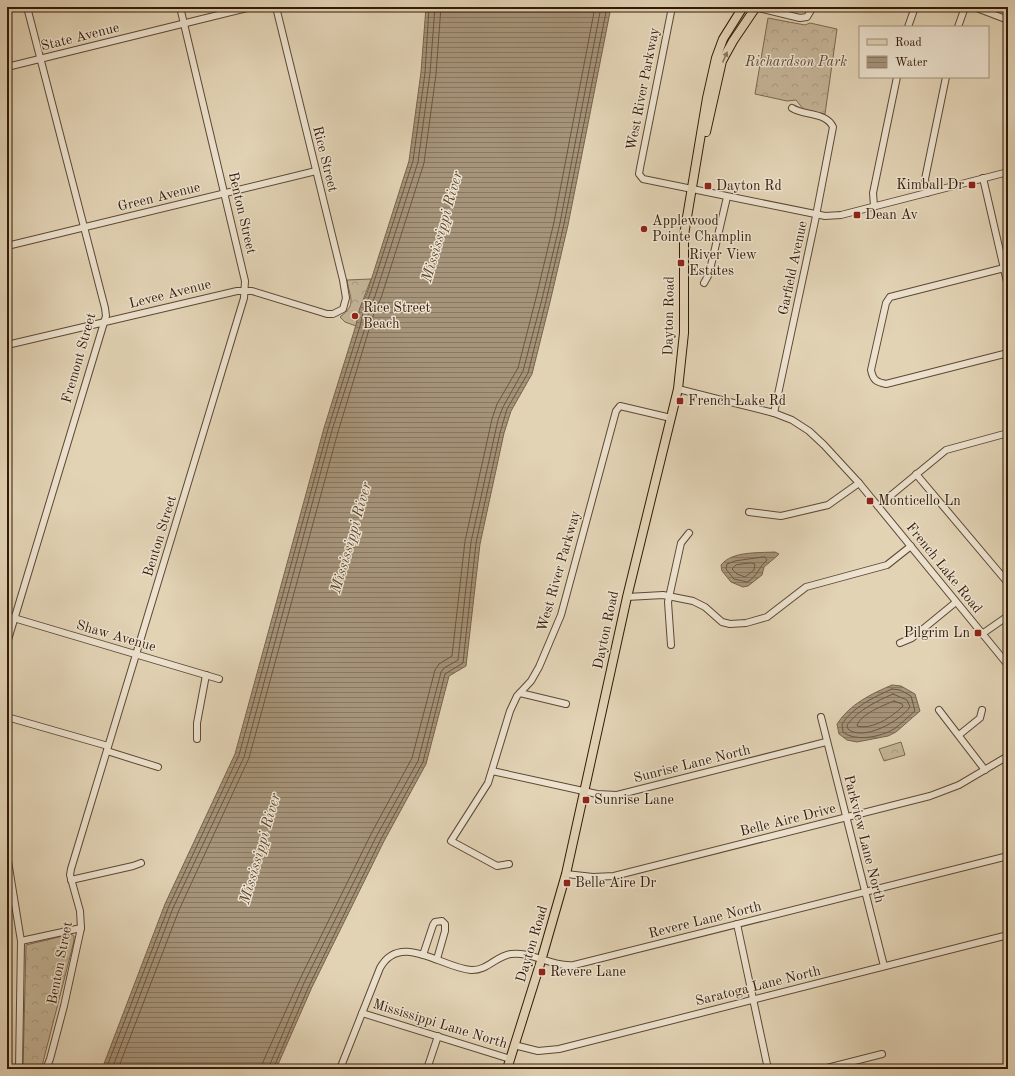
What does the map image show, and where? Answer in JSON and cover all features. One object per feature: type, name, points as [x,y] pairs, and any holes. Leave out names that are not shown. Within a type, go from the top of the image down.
[{"type":"main road","name":"Dayton Road","points":[[506,1069],[542,960],[566,874],[627,597],[678,389],[684,333],[684,235],[691,190],[716,58],[723,39],[743,7]]},
{"type":"main road","name":"Dayton Road","points":[[691,190],[722,61],[755,7]]},
{"type":"street","name":"Fremont Street","points":[[7,642],[104,322],[105,308],[27,7]]},
{"type":"street","name":"Benton Street","points":[[46,1069],[62,1014],[81,928],[80,911],[70,875],[73,861],[218,388],[245,291],[245,281],[225,193],[180,7]]},
{"type":"street","name":"State Avenue","points":[[7,67],[251,7]]},
{"type":"street","name":"Rice Street","points":[[276,7],[346,298],[346,304],[338,313]]},
{"type":"street","name":"West River Parkway","points":[[672,7],[641,160],[640,176],[645,180],[691,190]]},
{"type":"street","points":[[755,7],[800,18],[807,17],[813,7]]},
{"type":"street","points":[[908,26],[915,7]]},
{"type":"street","points":[[958,26],[965,7]]},
{"type":"street","points":[[974,7],[1008,20]]},
{"type":"street","points":[[874,206],[873,193],[897,78]]},
{"type":"street","points":[[927,193],[926,179],[946,78]]},
{"type":"street","name":"Garfield Avenue","points":[[774,413],[833,127],[830,121],[824,117],[800,113],[792,108]]},
{"type":"street","name":"Green Avenue","points":[[7,246],[316,171]]},
{"type":"street","points":[[691,190],[816,215],[833,216],[1008,172]]},
{"type":"street","points":[[983,178],[1006,267],[1008,286]]},
{"type":"street","points":[[704,283],[709,274],[727,197]]},
{"type":"street","points":[[1006,267],[890,297],[886,303],[871,370],[872,378],[877,383],[886,384],[1008,353]]},
{"type":"street","name":"Levee Avenue","points":[[7,345],[214,296],[245,291],[328,314],[338,313]]},
{"type":"street","name":"French Lake Road","points":[[678,389],[774,413],[792,420],[809,431],[859,483],[1008,665]]},
{"type":"street","name":"West River Parkway","points":[[509,864],[497,866],[451,841],[485,787],[492,770],[510,711],[520,693],[539,667],[561,615],[616,411],[620,406],[671,418]]},
{"type":"street","points":[[878,506],[946,450],[1008,433]]},
{"type":"street","points":[[916,474],[1008,583]]},
{"type":"street","points":[[749,512],[781,516],[828,505],[859,483]]},
{"type":"street","points":[[671,645],[668,610],[670,596],[681,543],[689,533]]},
{"type":"street","points":[[627,597],[670,596],[699,604],[722,622],[730,624],[746,623],[767,617],[806,587],[887,565],[911,546]]},
{"type":"street","points":[[900,643],[912,638],[956,602]]},
{"type":"street","name":"Shaw Avenue","points":[[7,616],[219,679]]},
{"type":"street","points":[[982,634],[1008,616]]},
{"type":"street","points":[[197,739],[197,723],[206,675]]},
{"type":"street","points":[[520,693],[566,704]]},
{"type":"street","points":[[939,710],[985,770]]},
{"type":"street","points":[[959,735],[980,718],[982,710]]},
{"type":"street","points":[[7,717],[108,748],[158,766]]},
{"type":"street","name":"Parkview Lane North","points":[[820,717],[884,966]]},
{"type":"street","name":"Sunrise Lane North","points":[[492,770],[584,791],[608,795],[627,794],[826,742]]},
{"type":"street","name":"Belle Aire Drive","points":[[566,874],[593,877],[614,876],[930,796],[959,785],[1008,756]]},
{"type":"street","points":[[7,855],[8,871],[21,941],[18,1069]]},
{"type":"street","name":"Revere Lane North","points":[[362,1013],[384,961],[396,952],[412,952],[473,970],[487,966],[503,956],[517,953],[556,964],[574,965],[1008,856]]},
{"type":"street","points":[[71,880],[132,866],[141,862]]},
{"type":"street","points":[[423,955],[433,925],[435,922],[442,921],[445,924],[445,930],[437,959]]},
{"type":"street","points":[[737,924],[754,1000],[761,1043],[768,1069]]},
{"type":"street","points":[[21,941],[81,928]]},
{"type":"street","name":"Saratoga Lane North","points":[[514,1045],[548,1052],[1008,935]]},
{"type":"street","points":[[340,1069],[362,1013]]},
{"type":"street","name":"Mississippi Lane North","points":[[362,1013],[510,1059]]},
{"type":"street","points":[[427,1069],[438,1036]]},
{"type":"street","points":[[823,1069],[882,1054]]},
{"type":"green space","name":"Richardson Park","points":[[768,18],[805,25],[810,23],[837,29],[825,114],[804,110],[796,100],[787,101],[755,94]]},
{"type":"green space","points":[[371,279],[360,308],[356,326],[345,322],[340,317],[349,308],[351,301],[347,280]]},
{"type":"green space","points":[[901,742],[905,755],[884,761],[879,749]]},
{"type":"green space","points":[[71,934],[74,936],[74,941],[42,1066],[40,1069],[23,1069],[26,945]]},
{"type":"water","name":"Mississippi River","points":[[426,7],[611,7],[568,225],[532,374],[511,411],[504,433],[480,544],[466,666],[449,676],[426,764],[384,841],[312,987],[276,1069],[102,1069],[165,904],[235,754],[324,428],[360,308],[367,293],[409,161],[421,72]]},
{"type":"water","points":[[775,552],[779,554],[764,567],[762,575],[748,586],[743,587],[731,582],[722,571],[721,565],[732,557],[753,553]]},
{"type":"water","points":[[892,685],[901,686],[915,694],[920,711],[896,732],[888,736],[857,742],[847,740],[839,734],[837,724],[848,711],[862,700]]},
{"type":"place","name":"Kimball Dr","points":[[972,185]]},
{"type":"place","name":"Dayton Rd","points":[[708,186]]},
{"type":"place","name":"Dean Av","points":[[857,215]]},
{"type":"place","name":"Applewood Pointe Champlin","points":[[644,229]]},
{"type":"place","name":"River View Estates","points":[[681,263]]},
{"type":"place","name":"Rice Street Beach","points":[[355,316]]},
{"type":"place","name":"French Lake Rd","points":[[680,401]]},
{"type":"place","name":"Monticello Ln","points":[[870,501]]},
{"type":"place","name":"Pilgrim Ln","points":[[978,633]]},
{"type":"place","name":"Sunrise Lane","points":[[586,800]]},
{"type":"place","name":"Belle Aire Dr","points":[[567,883]]},
{"type":"place","name":"Revere Lane","points":[[542,972]]}]
